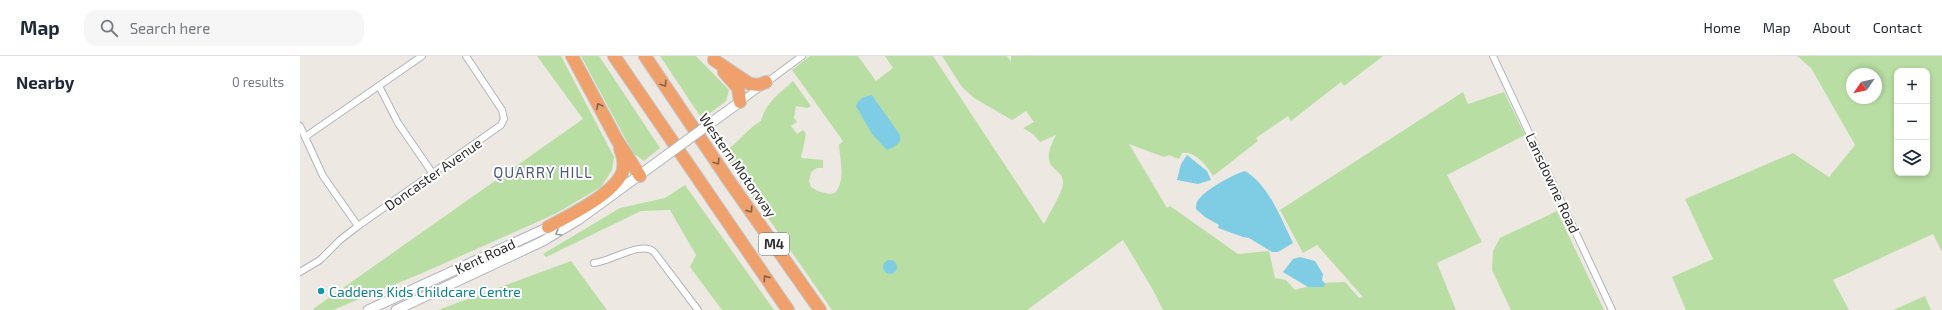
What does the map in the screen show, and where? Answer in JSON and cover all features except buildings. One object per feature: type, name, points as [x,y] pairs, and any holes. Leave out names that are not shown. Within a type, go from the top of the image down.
[{"type":"highway","points":[[572,56],[617,140],[640,176]]},
{"type":"highway","name":"M4","points":[[614,56],[788,310]]},
{"type":"highway","name":"Western Motorway","points":[[645,56],[727,178],[820,310]]},
{"type":"highway","points":[[712,58],[750,84],[754,85],[766,82]]},
{"type":"highway","points":[[712,58],[738,88],[740,102]]},
{"type":"highway","points":[[548,227],[602,196],[616,181],[623,170],[617,140]]},
{"type":"main road","name":"Kent Road","points":[[396,310],[543,241],[578,220],[740,102]]},
{"type":"main road","name":"Kent Road","points":[[368,310],[602,203]]},
{"type":"street","points":[[305,137],[422,56]]},
{"type":"street","name":"Doncaster Avenue","points":[[300,272],[320,260],[340,240],[358,226],[497,130],[503,122],[502,110],[466,56]]},
{"type":"street","name":"Kent Road","points":[[740,102],[802,56]]},
{"type":"street","name":"Lansdowne Road","points":[[1493,56],[1612,310]]},
{"type":"street","points":[[379,86],[398,123],[433,174]]},
{"type":"street","points":[[300,126],[323,176],[358,226]]},
{"type":"street","points":[[594,263],[602,263],[641,248],[649,248],[654,252],[698,310]]},
{"type":"green space","points":[[537,56],[561,56],[614,157],[612,170],[601,187],[555,214],[427,271],[333,310],[314,310],[313,309],[583,119]]},
{"type":"green space","points":[[581,56],[599,56],[660,148],[644,161],[633,153]]},
{"type":"green space","points":[[660,56],[696,56],[729,90],[726,101],[702,119]]},
{"type":"green space","points":[[810,56],[858,56],[876,81],[893,68],[885,56],[933,56],[1044,224],[1058,198],[1063,184],[1060,174],[1052,167],[1049,156],[1056,135],[1040,142],[1033,134],[1023,128],[1034,122],[1026,111],[1012,120],[974,98],[962,87],[942,56],[1007,56],[1011,62],[1011,56],[1383,56],[1344,86],[1341,82],[1291,121],[1288,116],[1256,138],[1258,141],[1213,176],[1200,160],[1191,154],[1182,153],[1179,159],[1169,155],[1164,157],[1129,144],[1167,208],[1170,206],[1238,254],[1269,251],[1275,278],[1286,280],[1295,290],[1320,283],[1345,282],[1359,298],[1363,297],[1317,245],[1303,253],[1280,210],[1463,92],[1468,104],[1504,92],[1525,135],[1447,175],[1482,242],[1437,263],[1456,310],[1163,310],[1153,290],[1123,240],[1027,310],[832,310],[727,159],[728,149],[752,127],[761,121],[763,114],[770,103],[793,81],[811,106],[808,108],[796,106],[794,118],[797,122],[791,126],[797,134],[803,130],[806,134],[801,158],[823,160],[823,168],[817,168],[811,172],[809,181],[811,187],[829,194],[835,193],[841,176],[839,145],[843,141],[792,70]]},
{"type":"green space","points":[[1797,56],[1942,56],[1942,252],[1933,234],[1833,280],[1849,310],[1686,310],[1672,277],[1713,259],[1685,199],[1793,153],[1829,177],[1855,145],[1811,68]]},
{"type":"green space","points":[[685,185],[774,310],[722,310],[690,267],[696,255],[670,210],[641,211],[546,257],[543,254],[620,208],[665,198]]},
{"type":"green space","points":[[1557,211],[1604,310],[1511,310],[1492,270],[1493,251],[1500,238]]},
{"type":"green space","points":[[571,261],[607,310],[438,310]]},
{"type":"green space","points":[[1925,296],[1931,310],[1893,310]]},
{"type":"water","points":[[872,95],[900,135],[899,143],[887,150],[872,134],[856,106],[858,101],[862,98]]},
{"type":"water","points":[[1187,155],[1207,171],[1211,180],[1198,184],[1177,180],[1181,164]]},
{"type":"water","points":[[1245,171],[1261,185],[1274,203],[1293,243],[1278,252],[1272,252],[1249,238],[1218,228],[1219,225],[1205,217],[1196,209],[1197,202],[1211,188],[1226,179]]},
{"type":"water","points":[[1300,257],[1315,261],[1323,274],[1322,280],[1325,284],[1324,287],[1308,287],[1283,272],[1293,259]]},
{"type":"water","points":[[890,260],[895,262],[897,267],[895,272],[890,274],[885,272],[883,267],[885,262]]},
{"type":"place","name":"Caddens Kids Childcare Centre","points":[[321,291]]},
{"type":"district","name":"QUARRY HILL","points":[[543,172]]}]
